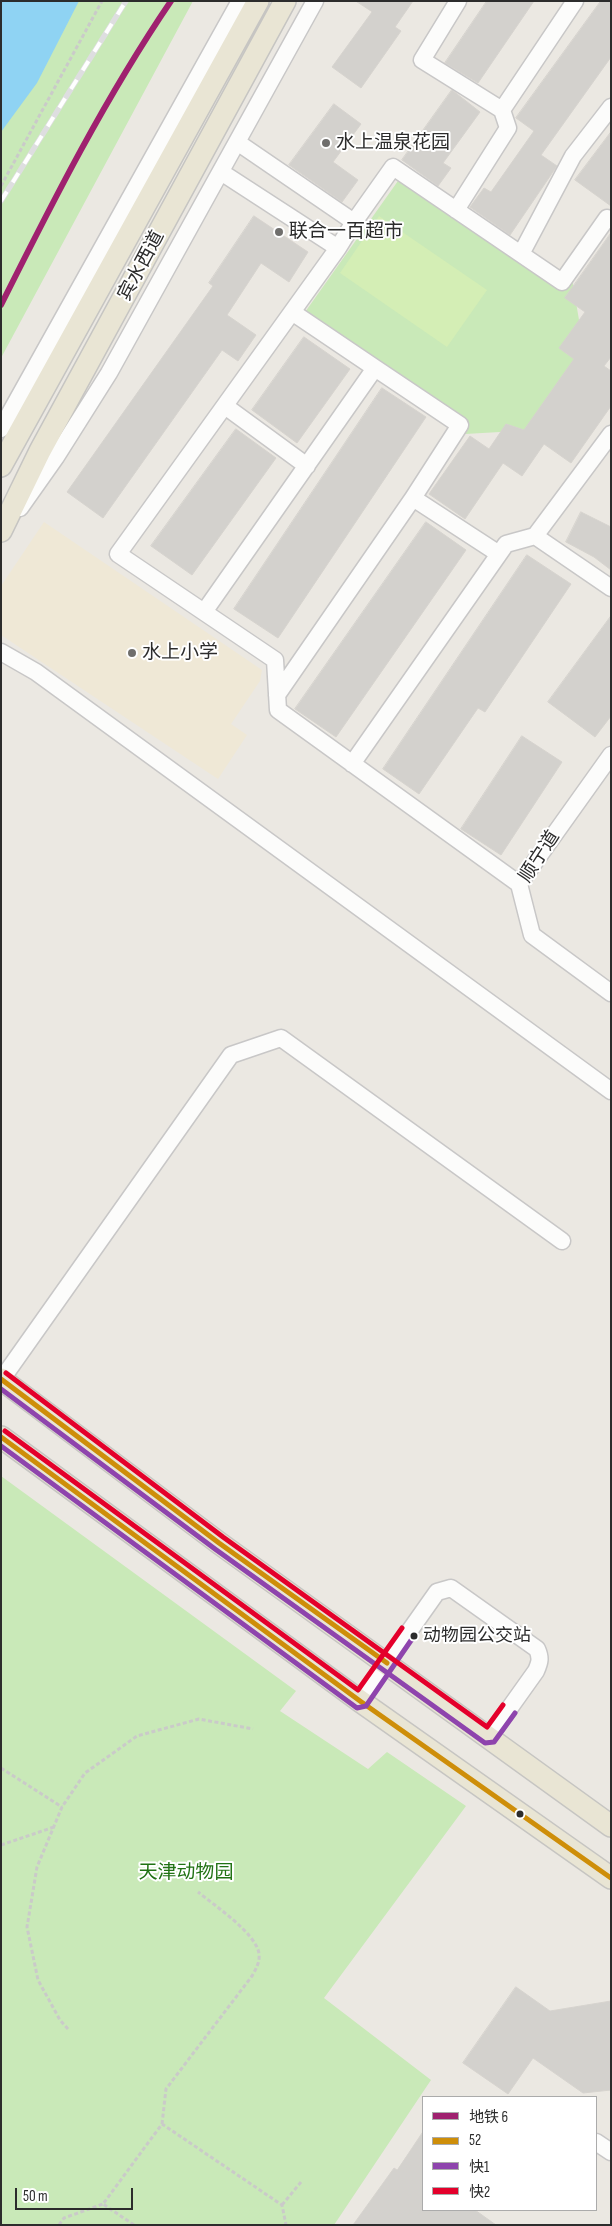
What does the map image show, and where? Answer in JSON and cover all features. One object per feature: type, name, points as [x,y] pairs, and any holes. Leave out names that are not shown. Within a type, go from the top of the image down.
[{"type":"main road","name":"宾水西道","points":[[1,466],[258,1]]},
{"type":"main road","name":"宾水西道","points":[[1,533],[40,451],[85,372],[286,1]]},
{"type":"main road","points":[[2,1379],[219,1543],[611,1826]]},
{"type":"main road","points":[[1,1438],[360,1701],[611,1878]]},
{"type":"street","points":[[1,429],[240,1]]},
{"type":"street","points":[[1,533],[56,457],[109,373],[315,1]]},
{"type":"street","points":[[456,210],[508,128],[502,110],[422,60],[458,1]]},
{"type":"street","points":[[502,110],[575,1]]},
{"type":"street","points":[[521,254],[573,156],[611,107]]},
{"type":"street","points":[[237,142],[354,222]]},
{"type":"street","points":[[519,884],[278,710],[275,660],[118,554],[338,248],[393,167],[562,282],[607,218],[611,220]]},
{"type":"street","points":[[221,172],[338,248]]},
{"type":"street","points":[[277,695],[413,498],[460,425],[292,312]]},
{"type":"street","points":[[204,612],[375,368]]},
{"type":"street","points":[[224,406],[307,466]]},
{"type":"street","points":[[352,764],[506,544],[535,536],[611,434]]},
{"type":"street","points":[[413,498],[499,554]]},
{"type":"street","points":[[535,536],[611,588]]},
{"type":"street","points":[[1,652],[36,672],[611,1091]]},
{"type":"street","name":"顺宁道","points":[[611,755],[519,884],[532,935],[611,993]]},
{"type":"street","points":[[2,1379],[231,1055],[280,1038],[562,1241]]},
{"type":"street","points":[[360,1701],[437,1592],[444,1589],[457,1590],[537,1649],[540,1655],[540,1662],[536,1671],[489,1737]]},
{"type":"street","points":[[597,2143],[611,2152]]},
{"type":"path","points":[[1,186],[102,1]]},
{"type":"path","points":[[68,2029],[60,2020],[38,1980],[27,1927],[37,1867],[62,1808],[85,1773],[137,1736],[200,1718],[253,1729]]},
{"type":"path","points":[[1,1768],[62,1808]]},
{"type":"path","points":[[1,1845],[54,1827]]},
{"type":"path","points":[[59,2225],[64,2218],[103,2204],[162,2124],[166,2089],[252,1976],[259,1962],[259,1951],[253,1940],[198,1892]]},
{"type":"path","points":[[162,2124],[282,2205],[286,2225]]},
{"type":"path","points":[[282,2205],[301,2182]]},
{"type":"path","points":[[103,2204],[134,2225]]},
{"type":"shaded area","name":"水上小学","points":[[44,522],[262,670],[260,681],[231,724],[247,735],[218,779],[1,635],[1,586]]},
{"type":"green space","points":[[1,1],[193,1],[1,358]]},
{"type":"green space","points":[[405,171],[572,279],[585,355],[535,430],[465,434],[303,315]]},
{"type":"green space","points":[[379,216],[487,290],[447,347],[340,273]]},
{"type":"green space","name":"天津动物园","points":[[1,1476],[296,1691],[280,1711],[368,1769],[387,1752],[466,1806],[324,1998],[431,2080],[334,2225],[1,2225]]},
{"type":"water","points":[[1,1],[79,1],[37,83],[1,132]]},
{"type":"building","name":"水上温泉花园","points":[[356,1],[413,1],[395,27],[401,31],[361,88],[332,67],[372,12]]},
{"type":"building","points":[[487,1],[534,1],[478,83],[445,63]]},
{"type":"building","points":[[601,1],[611,1],[611,57],[541,155],[557,166],[510,235],[470,207],[484,188],[491,192],[534,131],[516,118]]},
{"type":"building","points":[[452,90],[480,112],[443,163],[451,168],[438,186],[402,160]]},
{"type":"building","name":"水上温泉花园","points":[[334,104],[361,124],[333,162],[358,180],[342,202],[289,165]]},
{"type":"building","points":[[611,132],[611,206],[575,180]]},
{"type":"building","points":[[254,216],[308,252],[289,282],[261,263],[227,315],[256,335],[238,361],[222,350],[103,518],[67,492],[213,286],[209,283]]},
{"type":"building","points":[[611,233],[611,357],[604,366],[611,371],[611,406],[571,463],[544,444],[522,476],[503,463],[465,519],[429,494],[470,436],[489,449],[506,424],[524,430],[574,359],[559,348],[585,312],[565,298]]},
{"type":"building","points":[[304,337],[350,369],[297,443],[252,410]]},
{"type":"building","points":[[382,388],[426,417],[278,638],[234,609]]},
{"type":"building","points":[[236,429],[276,458],[192,575],[151,546]]},
{"type":"building","points":[[581,512],[611,527],[611,570],[594,557],[566,542]]},
{"type":"building","points":[[426,522],[466,550],[336,737],[295,709]]},
{"type":"building","points":[[527,555],[571,584],[485,712],[478,708],[419,794],[383,769]]},
{"type":"building","points":[[611,616],[611,716],[595,737],[548,702]]},
{"type":"building","points":[[522,736],[562,762],[501,855],[461,829]]},
{"type":"building","points":[[516,1987],[550,2011],[611,2001],[611,2090],[583,2093],[533,2058],[508,2094],[463,2063]]},
{"type":"building","points":[[422,2133],[422,2211],[476,2211],[496,2225],[353,2225],[394,2168],[397,2170]]},
{"type":"railway","points":[[1,201],[126,1]]},
{"type":"metro line","name":"6","points":[[1,305],[60,189],[102,112],[171,1]]},
{"type":"transit line","name":"快2","points":[[6,1373],[223,1537],[487,1727],[503,1705]]},
{"type":"transit line","name":"52","points":[[1,1379],[219,1543],[387,1663]]},
{"type":"transit line","name":"快1","points":[[1,1389],[215,1549],[485,1743],[494,1742],[515,1713]]},
{"type":"transit line","name":"快2","points":[[5,1431],[358,1690],[402,1628]]},
{"type":"transit line","name":"52","points":[[1,1437],[360,1701],[611,1878]]},
{"type":"transit line","name":"快1","points":[[1,1446],[357,1708],[366,1706],[414,1636]]},
{"type":"place","name":"水上温泉花园","points":[[326,143]]},
{"type":"place","name":"联合一百超市","points":[[279,232]]},
{"type":"place","name":"水上小学","points":[[132,653]]},
{"type":"place","name":"动物园公交站","points":[[414,1636]]}]
